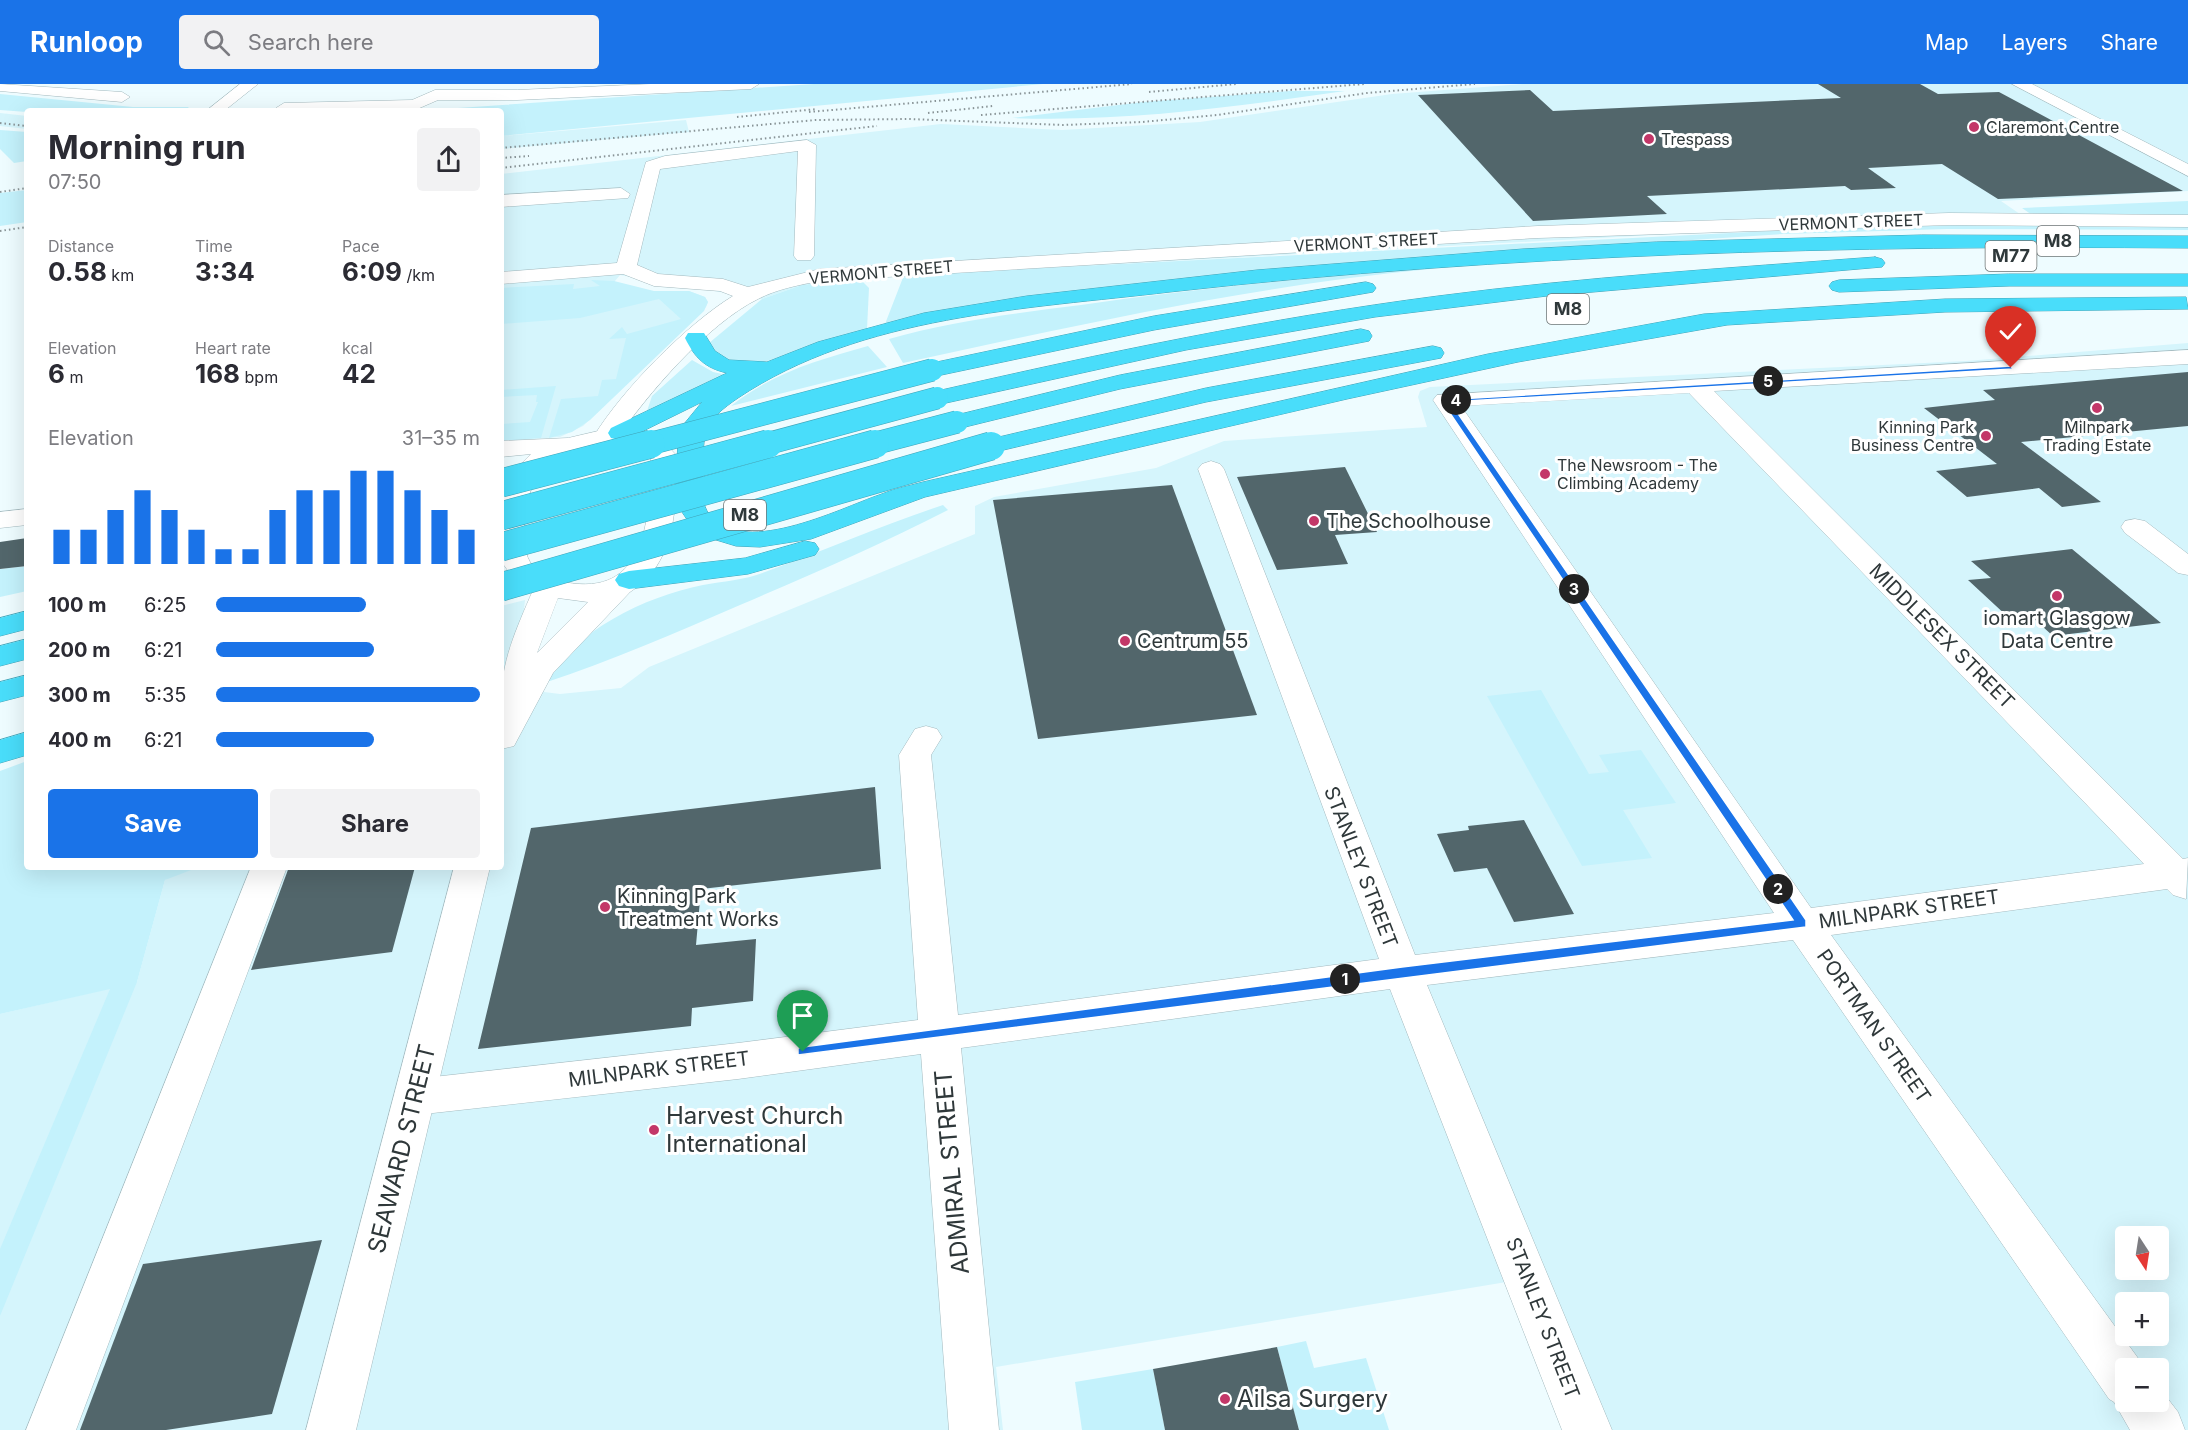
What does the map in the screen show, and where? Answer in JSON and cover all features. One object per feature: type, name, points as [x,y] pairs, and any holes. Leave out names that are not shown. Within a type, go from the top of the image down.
[{"type":"highway","name":"M8","points":[[509,475],[932,370],[1154,323],[1388,285],[1655,258],[1928,242],[2188,242]]},
{"type":"highway","points":[[1050,463],[900,495],[821,527],[778,538],[757,539],[719,534],[698,518],[688,483],[690,440],[697,422],[740,386],[827,347],[932,320],[1033,303],[1211,280],[1464,260],[1704,245],[1928,242]]},
{"type":"highway","name":"M77","points":[[1835,266],[2050,254],[2188,254]]},
{"type":"highway","name":"M8","points":[[504,515],[774,440],[937,398],[1194,341],[1424,304],[1627,282],[1835,266],[2188,263]]},
{"type":"highway","name":"M8","points":[[1566,309],[1832,286],[2009,280],[2188,280]]},
{"type":"highway","name":"M8","points":[[504,586],[991,446],[1206,395],[1406,357],[1584,333],[1727,319],[2014,303],[2188,303]]},
{"type":"highway","name":"M8","points":[[626,582],[748,566],[834,539],[956,492],[1050,463],[1494,360],[1727,319]]},
{"type":"highway","name":"M8","points":[[504,547],[756,475],[1120,382],[1386,333]]},
{"type":"highway","points":[[696,338],[702,352],[719,365],[734,368],[765,366]]},
{"type":"highway","points":[[613,434],[706,390],[765,366],[803,356]]},
{"type":"highway","points":[[0,612],[24,606]]},
{"type":"highway","points":[[0,627],[24,621]]},
{"type":"highway","points":[[0,656],[24,650]]},
{"type":"highway","points":[[0,692],[24,686]]},
{"type":"highway","points":[[0,729],[24,723]]},
{"type":"highway","points":[[0,752],[24,744]]},
{"type":"street","points":[[77,93],[94,84]]},
{"type":"street","points":[[0,86],[116,97],[133,84]]},
{"type":"street","points":[[217,108],[250,84]]},
{"type":"street","points":[[284,108],[415,105],[440,90],[517,95],[752,84]]},
{"type":"street","points":[[2020,84],[2188,171]]},
{"type":"street","points":[[626,268],[652,166],[665,161],[807,145],[804,256]]},
{"type":"street","points":[[504,201],[621,194]]},
{"type":"street","points":[[1949,219],[1995,208],[2143,202]]},
{"type":"street","name":"VERMONT STREET","points":[[613,434],[618,416],[728,309],[749,295],[802,279],[884,270],[1538,232],[1949,219],[2188,221]]},
{"type":"street","points":[[504,278],[626,268],[654,280],[723,285],[749,295]]},
{"type":"street","points":[[1695,386],[2188,357]]},
{"type":"street","name":"PORTMAN STREET","points":[[1695,386],[1445,400],[1802,924],[2115,1366]]},
{"type":"street","name":"MIDDLESEX STREET","points":[[1695,386],[2184,878]]},
{"type":"street","points":[[504,449],[574,443],[613,434],[637,436],[651,442],[664,456],[661,520],[649,554],[626,582],[540,668],[504,738]]},
{"type":"street","points":[[574,443],[509,475],[517,488],[510,532],[515,560],[525,573],[548,588],[560,592],[578,593],[626,582]]},
{"type":"street","name":"STANLEY STREET","points":[[1211,469],[1402,972],[1587,1430]]},
{"type":"street","points":[[0,520],[24,517]]},
{"type":"street","points":[[2135,527],[2188,567]]},
{"type":"street","points":[[504,733],[522,653],[548,588]]},
{"type":"street","name":"ADMIRAL STREET","points":[[926,737],[915,755],[974,1430]]},
{"type":"street","points":[[51,1430],[268,870]]},
{"type":"street","name":"SEAWARD STREET","points":[[332,1430],[471,870]]},
{"type":"street","name":"MILNPARK STREET","points":[[416,1098],[939,1034],[1402,972],[2184,878]]},
{"type":"street","points":[[2147,1412],[2160,1430]]},
{"type":"shaded area","points":[[814,84],[1043,84],[504,136],[504,108],[458,108]]},
{"type":"shaded area","points":[[1523,84],[2188,84],[2188,191],[2001,201],[2030,221],[1801,227],[836,279],[802,285],[762,299],[620,275],[610,287],[607,296],[689,291],[705,297],[708,302],[706,307],[583,426],[560,437],[504,441],[504,174],[941,124],[1062,130],[1200,122],[1392,94]]},
{"type":"shaded area","points":[[1290,91],[1345,91],[1179,112],[1096,118],[1012,118],[1143,102]]},
{"type":"shaded area","points":[[0,94],[133,107],[189,107],[24,108],[24,112],[0,110]]},
{"type":"shaded area","points":[[0,113],[24,116],[24,129],[0,126]]},
{"type":"shaded area","points":[[686,120],[689,132],[504,149],[504,136]]},
{"type":"shaded area","points":[[0,130],[24,132],[24,161],[14,163],[0,149]]},
{"type":"shaded area","points":[[24,190],[24,222],[0,226],[0,193]]},
{"type":"shaded area","points":[[2188,201],[2188,215],[2032,215],[2022,208]]},
{"type":"shaded area","points":[[2034,223],[2188,224],[2188,230],[1947,229],[1783,234],[1354,262],[1264,271],[885,324],[904,275],[1789,230]]},
{"type":"shaded area","points":[[1429,267],[1430,269],[1363,276],[1165,308],[903,363],[889,339],[960,322],[1033,311],[1212,288]]},
{"type":"shaded area","points":[[859,278],[869,288],[867,329],[764,362],[720,360],[709,343],[762,299],[802,285]]},
{"type":"shaded area","points":[[591,280],[614,281],[654,291],[689,291],[705,297],[708,302],[704,311],[590,420],[572,432],[549,438],[561,399],[598,396],[602,380],[616,379],[626,338],[609,339],[622,327],[627,334],[681,319],[659,299],[580,318],[504,324],[504,288],[574,284],[573,289],[600,286]]},
{"type":"shaded area","points":[[2188,343],[2188,1430],[1608,1430],[1542,1276],[996,1367],[1003,1430],[0,1430],[0,1014],[137,982],[165,880],[182,870],[504,870],[504,605],[525,600],[519,657],[544,692],[560,694],[621,688],[649,667],[975,534],[975,506],[994,497],[1156,468],[1224,441],[1427,427],[1418,397],[1420,391],[1430,387],[1966,361]]},
{"type":"shaded area","points":[[868,346],[887,367],[731,406],[779,376],[813,362]]},
{"type":"shaded area","points":[[692,360],[713,372],[732,376],[646,414],[652,396]]},
{"type":"shaded area","points":[[556,386],[541,438],[504,441],[504,424],[530,422],[538,402],[536,402],[537,395],[504,397],[504,390]]},
{"type":"shaded area","points":[[943,505],[948,510],[845,559],[643,646],[544,683],[574,647],[593,632],[635,607],[681,590],[757,575]]},
{"type":"shaded area","points":[[24,566],[24,592],[0,597],[0,569]]},
{"type":"shaded area","points":[[1541,690],[1589,774],[1609,772],[1599,755],[1641,750],[1676,803],[1623,810],[1652,858],[1582,866],[1487,696]]},
{"type":"shaded area","points":[[24,762],[24,870],[191,870],[165,880],[137,982],[0,1316],[0,1249],[110,989],[0,1014],[0,771]]},
{"type":"shaded area","points":[[1306,1341],[1314,1368],[1366,1358],[1389,1430],[1299,1430],[1277,1347]]},
{"type":"shaded area","points":[[1153,1369],[1165,1430],[1082,1430],[1075,1382]]},
{"type":"building","name":"Trespass","points":[[1818,84],[1920,84],[1938,94],[1999,92],[2183,191],[1998,199],[1942,164],[1868,168],[1896,188],[1851,190],[1845,186],[1647,196],[1667,214],[1533,221],[1418,95],[1530,90],[1553,111],[1841,98]]},
{"type":"building","points":[[2188,372],[2188,426],[2021,442],[2101,502],[2062,507],[2039,488],[1967,497],[1936,471],[1997,464],[1924,408],[1995,400],[1983,390]]},
{"type":"building","name":"The Schoolhouse","points":[[1345,467],[1377,532],[1335,535],[1348,564],[1277,570],[1237,477]]},
{"type":"building","name":"Centrum 55","points":[[1172,485],[1257,715],[1038,739],[993,500]]},
{"type":"building","points":[[24,538],[24,566],[0,569],[0,542]]},
{"type":"building","name":"iomart Glasgow Data Centre","points":[[2072,549],[2161,623],[2053,636],[2031,616],[2009,618],[1968,580],[1991,578],[1971,561]]},
{"type":"building","name":"Kinning Park Treatment Works","points":[[875,787],[881,869],[701,889],[696,945],[756,939],[753,1001],[692,1008],[691,1026],[478,1049],[531,828]]},
{"type":"building","points":[[1524,820],[1574,914],[1514,922],[1487,868],[1454,872],[1437,834],[1469,830],[1468,826]]},
{"type":"building","points":[[288,870],[414,870],[392,952],[251,970]]},
{"type":"building","points":[[322,1240],[272,1414],[166,1430],[80,1430],[143,1264]]},
{"type":"building","name":"Ailsa Surgery","points":[[1277,1347],[1299,1430],[1165,1430],[1153,1369]]},
{"type":"railway","points":[[809,112],[1132,84]]},
{"type":"railway","points":[[1149,92],[1236,84]]},
{"type":"railway","points":[[981,115],[1364,84]]},
{"type":"railway","points":[[504,148],[816,120],[910,119],[1063,125],[1142,122],[1217,115],[1367,93],[1475,84]]},
{"type":"railway","points":[[928,113],[993,106]]},
{"type":"railway","points":[[737,117],[817,109]]},
{"type":"railway","points":[[0,123],[24,126]]},
{"type":"railway","points":[[504,168],[877,126]]},
{"type":"railway","points":[[504,158],[529,156]]},
{"type":"railway","points":[[0,192],[24,188]]},
{"type":"railway","points":[[0,231],[24,227]]},
{"type":"place","name":"Claremont Centre","points":[[1974,127]]},
{"type":"place","name":"Trespass","points":[[1649,139]]},
{"type":"place","name":"Milnpark Trading Estate","points":[[2097,408]]},
{"type":"place","name":"Kinning Park Business Centre","points":[[1986,436]]},
{"type":"place","name":"The Newsroom - The Climbing Academy","points":[[1545,474]]},
{"type":"place","name":"The Schoolhouse","points":[[1314,521]]},
{"type":"place","name":"iomart Glasgow Data Centre","points":[[2057,596]]},
{"type":"place","name":"Centrum 55","points":[[1125,641]]},
{"type":"place","name":"Kinning Park Treatment Works","points":[[605,907]]},
{"type":"place","name":"Harvest Church International","points":[[654,1130]]},
{"type":"place","name":"Ailsa Surgery","points":[[1225,1399]]},
{"type":"route","points":[[803,1052],[1402,972],[1802,924],[1445,400],[2011,368]]}]
